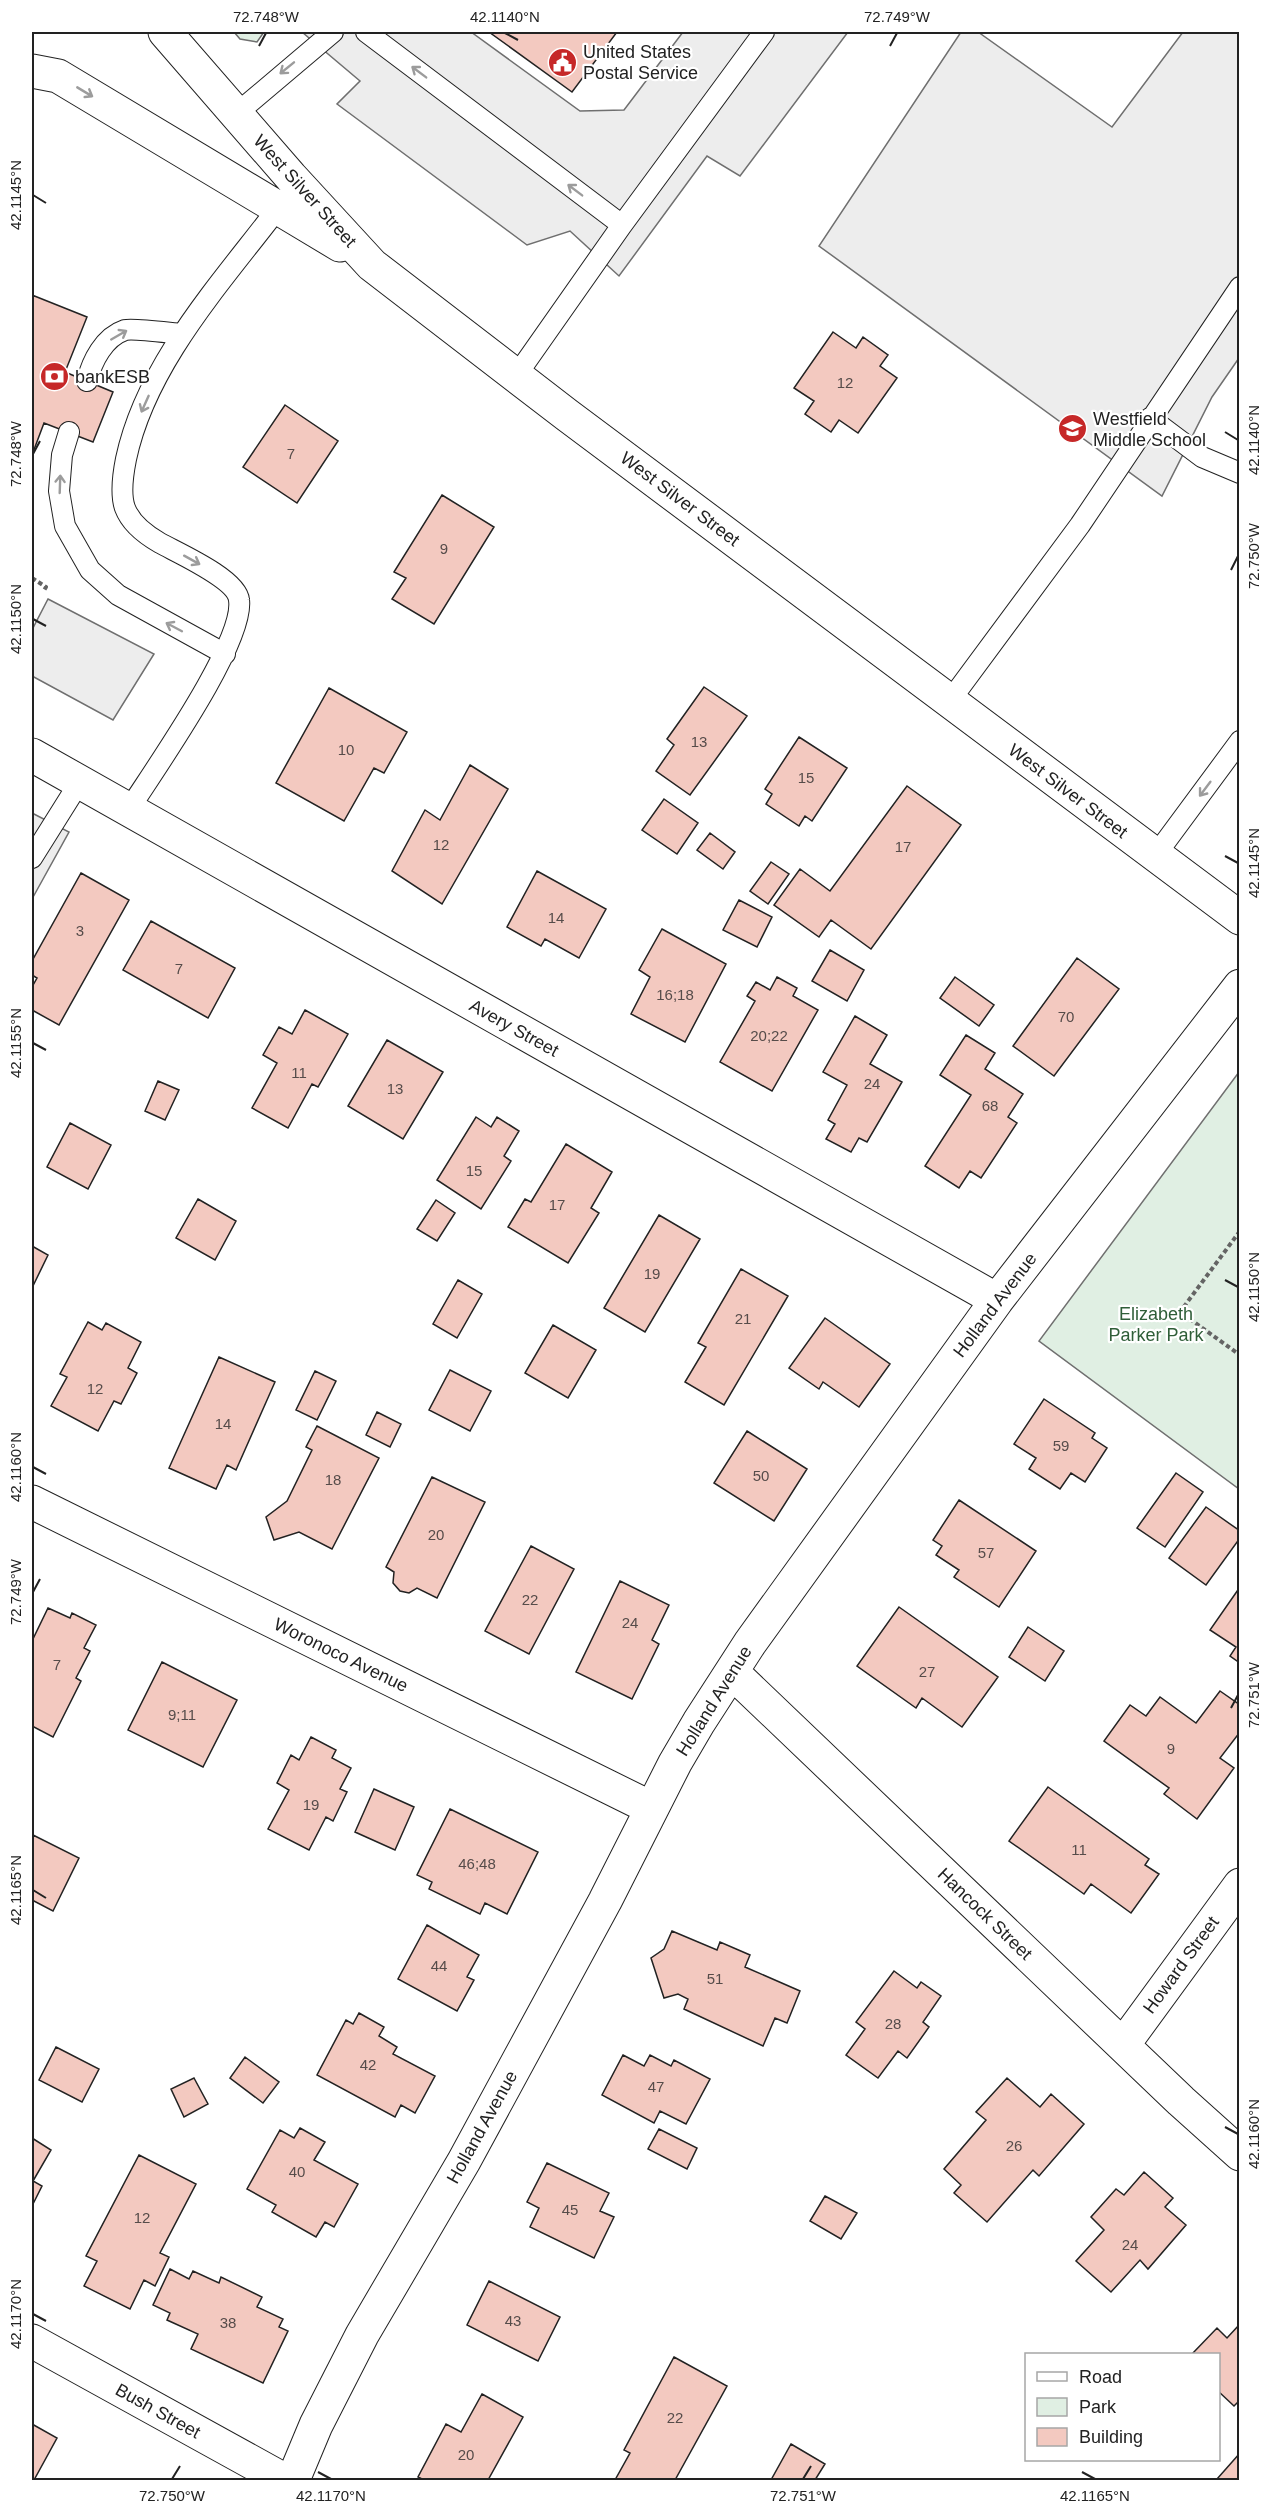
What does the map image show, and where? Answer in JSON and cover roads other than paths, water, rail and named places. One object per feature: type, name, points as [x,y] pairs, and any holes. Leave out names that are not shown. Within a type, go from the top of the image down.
[{"type":"main road","name":"West Silver Street","points":[[165,32],[372,265],[516,376],[1239,918]]},
{"type":"main road","points":[[32,71],[58,76],[372,265]]},
{"type":"main road","name":"Avery Street","points":[[32,755],[997,1300]]},
{"type":"main road","name":"Holland Avenue","points":[[293,2481],[316,2425],[362,2335],[485,2123],[605,1901],[675,1763],[732,1672],[997,1300],[1239,987]]},
{"type":"main road","name":"Woronoco Avenue","points":[[32,1502],[651,1808]]},
{"type":"main road","name":"Hancock Street","points":[[732,1672],[1239,2154]]},
{"type":"main road","name":"Howard Street","points":[[1123,2045],[1239,1885]]},
{"type":"main road","name":"Bush Street","points":[[32,2341],[284,2481]]},
{"type":"lane","points":[[236,114],[333,32]]},
{"type":"lane","points":[[366,32],[622,225]]},
{"type":"lane","points":[[516,376],[622,225],[764,32]]},
{"type":"lane","points":[[128,811],[225,654],[239,616],[239,597],[227,582],[137,528],[125,508],[122,478],[131,436],[150,393],[182,334],[278,208]]},
{"type":"lane","points":[[949,702],[1080,525],[1239,287]]},
{"type":"lane","points":[[87,381],[92,364],[106,343],[126,330],[182,334]]},
{"type":"lane","points":[[1150,418],[1202,457],[1239,473]]},
{"type":"lane","points":[[69,432],[62,455],[59,491],[65,526],[90,570],[118,595],[225,654]]},
{"type":"lane","points":[[1155,856],[1239,741]]},
{"type":"lane","points":[[32,858],[79,783]]},
{"type":"place","name":"United States Postal Service","points":[[562,62]]},
{"type":"place","name":"bankESB","points":[[54,377]]},
{"type":"place","name":"Westfield Middle School","points":[[1072,429]]},
{"type":"park label","name":"Elizabeth Parker Park","points":[[1156,1324]]}]
